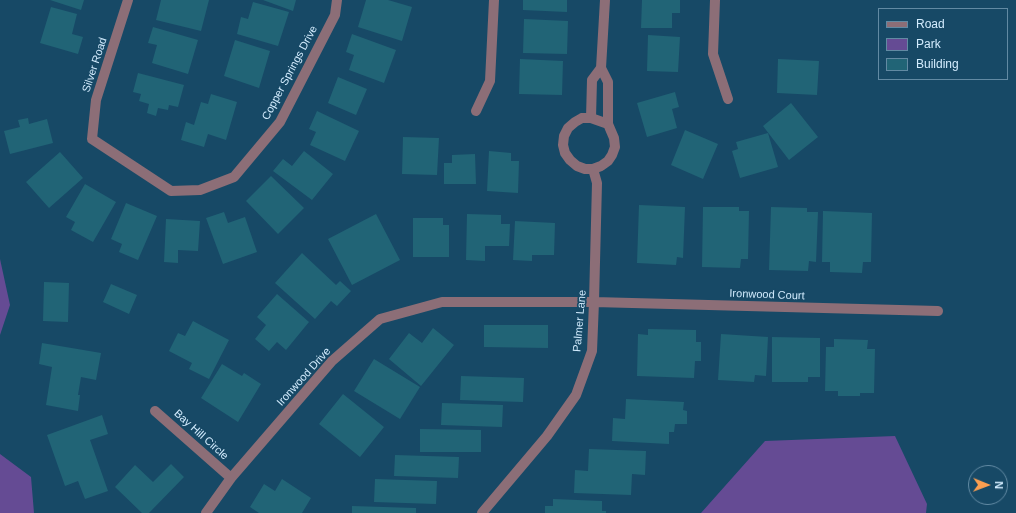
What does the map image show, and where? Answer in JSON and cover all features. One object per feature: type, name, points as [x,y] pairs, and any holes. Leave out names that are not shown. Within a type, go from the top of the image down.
[{"type":"street","name":"Silver Road","points":[[92,139],[96,100],[128,0]]},
{"type":"street","name":"Copper Springs Drive","points":[[92,139],[172,191],[200,190],[234,177],[280,122],[335,14],[337,0]]},
{"type":"street","points":[[476,111],[490,81],[494,0]]},
{"type":"street","points":[[605,0],[601,68],[608,82],[608,124],[614,138],[615,146],[608,161],[601,166],[593,169],[584,169],[576,166],[565,153],[563,144],[564,136],[568,128],[582,118],[591,118],[608,124]]},
{"type":"street","points":[[715,0],[713,54],[728,99]]},
{"type":"street","points":[[591,118],[592,80],[601,68]]},
{"type":"street","name":"Palmer Lane","points":[[482,513],[547,436],[576,395],[592,351],[597,183],[593,169]]},
{"type":"street","name":"Ironwood Drive","points":[[206,513],[231,478],[332,361],[380,320],[442,302],[594,302]]},
{"type":"street","name":"Ironwood Court","points":[[594,302],[938,311]]},
{"type":"street","name":"Bay Hill Circle","points":[[156,411],[231,478]]},
{"type":"green space","points":[[0,259],[10,305],[0,335]]},
{"type":"green space","points":[[895,436],[927,504],[926,513],[701,513],[765,441]]},
{"type":"green space","points":[[0,454],[31,477],[34,513],[0,513]]},
{"type":"building","points":[[50,0],[84,0],[81,10]]},
{"type":"building","points":[[161,0],[209,0],[201,31],[156,20]]},
{"type":"building","points":[[263,0],[296,0],[293,11]]},
{"type":"building","points":[[366,0],[388,0],[412,7],[402,41],[358,27]]},
{"type":"building","points":[[523,0],[567,0],[567,12],[523,10]]},
{"type":"building","points":[[642,0],[680,0],[680,13],[672,13],[672,28],[641,28]]},
{"type":"building","points":[[253,2],[289,12],[278,46],[237,34],[241,17],[248,19]]},
{"type":"building","points":[[51,7],[77,14],[72,34],[83,37],[78,54],[40,43]]},
{"type":"building","points":[[524,19],[568,21],[567,54],[523,53]]},
{"type":"building","points":[[153,27],[198,40],[188,74],[152,63],[157,45],[148,43]]},
{"type":"building","points":[[352,34],[396,50],[384,83],[349,70],[354,55],[346,52]]},
{"type":"building","points":[[648,35],[680,37],[678,72],[647,71]]},
{"type":"building","points":[[235,40],[270,51],[259,88],[224,76]]},
{"type":"building","points":[[520,59],[563,61],[562,95],[519,94]]},
{"type":"building","points":[[778,59],[819,61],[817,95],[777,93]]},
{"type":"building","points":[[138,73],[184,85],[178,107],[169,105],[168,110],[158,108],[156,116],[147,113],[149,104],[139,101],[141,94],[133,92]]},
{"type":"building","points":[[338,77],[367,89],[356,115],[328,103]]},
{"type":"building","points":[[675,92],[679,107],[672,109],[677,128],[647,137],[637,103]]},
{"type":"building","points":[[211,94],[237,102],[226,140],[208,134],[204,147],[181,140],[186,122],[194,125],[201,102],[208,104]]},
{"type":"building","points":[[791,103],[818,137],[789,160],[763,126]]},
{"type":"building","points":[[317,111],[359,131],[345,161],[310,145],[316,132],[309,129]]},
{"type":"building","points":[[28,118],[29,124],[47,119],[53,143],[10,154],[4,131],[20,127],[18,120]]},
{"type":"building","points":[[685,130],[718,144],[703,179],[671,165]]},
{"type":"building","points":[[768,133],[778,167],[740,178],[732,151],[738,149],[736,142]]},
{"type":"building","points":[[403,137],[439,138],[437,175],[402,174]]},
{"type":"building","points":[[304,151],[333,174],[312,200],[273,171],[283,159],[292,166]]},
{"type":"building","points":[[489,151],[511,153],[511,161],[519,161],[518,193],[487,191]]},
{"type":"building","points":[[60,152],[83,178],[49,208],[26,182]]},
{"type":"building","points":[[475,154],[476,184],[444,184],[444,163],[452,163],[452,155]]},
{"type":"building","points":[[271,176],[304,208],[278,234],[246,201]]},
{"type":"building","points":[[85,184],[116,202],[93,242],[71,230],[75,222],[66,217]]},
{"type":"building","points":[[126,203],[157,216],[138,260],[119,252],[122,244],[111,239]]},
{"type":"building","points":[[639,205],[685,207],[683,258],[677,257],[676,265],[637,263]]},
{"type":"building","points":[[703,207],[739,207],[739,211],[749,211],[748,259],[741,259],[740,268],[702,267]]},
{"type":"building","points":[[771,207],[807,208],[807,212],[818,212],[816,262],[809,261],[808,271],[769,270]]},
{"type":"building","points":[[823,211],[872,213],[871,262],[863,262],[862,273],[830,272],[830,262],[822,262]]},
{"type":"building","points":[[224,212],[228,223],[245,217],[257,252],[223,264],[206,218]]},
{"type":"building","points":[[376,214],[400,260],[352,285],[328,239]]},
{"type":"building","points":[[467,214],[501,215],[501,224],[510,224],[509,246],[485,246],[485,261],[466,260]]},
{"type":"building","points":[[413,218],[443,218],[443,225],[449,225],[449,257],[413,257]]},
{"type":"building","points":[[166,219],[200,221],[198,251],[178,250],[178,263],[164,262]]},
{"type":"building","points":[[515,221],[555,223],[554,255],[532,255],[532,261],[513,260]]},
{"type":"building","points":[[302,253],[336,285],[340,281],[351,291],[337,306],[331,301],[315,319],[275,283]]},
{"type":"building","points":[[44,282],[69,283],[68,322],[43,321]]},
{"type":"building","points":[[111,284],[137,295],[129,314],[103,302]]},
{"type":"building","points":[[277,294],[309,322],[286,350],[277,342],[269,351],[255,339],[266,325],[257,317]]},
{"type":"building","points":[[193,321],[229,340],[209,379],[189,369],[192,363],[169,351],[178,333],[185,336]]},
{"type":"building","points":[[484,325],[548,325],[548,348],[484,347]]},
{"type":"building","points":[[433,328],[454,345],[421,386],[389,359],[409,333],[422,343]]},
{"type":"building","points":[[648,329],[696,330],[696,342],[701,342],[701,361],[695,361],[694,378],[637,376],[638,334],[648,335]]},
{"type":"building","points":[[721,334],[768,337],[766,376],[755,375],[754,382],[718,380]]},
{"type":"building","points":[[772,337],[820,338],[820,377],[808,377],[808,382],[772,382]]},
{"type":"building","points":[[834,339],[868,340],[867,349],[875,349],[874,393],[860,393],[860,396],[838,396],[838,391],[825,391],[826,347],[834,347]]},
{"type":"building","points":[[42,343],[101,353],[96,380],[81,377],[78,395],[80,395],[78,411],[46,405],[52,367],[39,364]]},
{"type":"building","points":[[374,359],[420,387],[400,419],[354,391]]},
{"type":"building","points":[[222,364],[242,376],[244,373],[261,384],[238,422],[201,398]]},
{"type":"building","points":[[461,376],[524,378],[523,402],[460,400]]},
{"type":"building","points":[[343,394],[384,427],[360,457],[319,424]]},
{"type":"building","points":[[626,399],[684,402],[683,410],[687,411],[687,424],[675,424],[674,432],[669,432],[669,444],[612,441],[613,418],[625,419]]},
{"type":"building","points":[[442,403],[503,405],[502,427],[441,425]]},
{"type":"building","points":[[102,415],[108,434],[90,440],[108,491],[85,499],[78,481],[65,486],[47,435]]},
{"type":"building","points":[[420,429],[481,430],[481,452],[420,452]]},
{"type":"building","points":[[589,449],[646,451],[645,475],[632,474],[631,495],[574,493],[575,470],[588,471]]},
{"type":"building","points":[[395,455],[459,457],[458,478],[394,476]]},
{"type":"building","points":[[171,464],[184,477],[149,513],[142,513],[115,487],[135,465],[153,482]]},
{"type":"building","points":[[282,479],[311,498],[302,513],[259,513],[250,507],[264,484],[275,491]]},
{"type":"building","points":[[375,479],[437,481],[436,504],[374,502]]},
{"type":"building","points":[[553,499],[602,501],[602,511],[606,511],[606,513],[545,513],[545,506],[553,506]]},
{"type":"building","points":[[352,506],[416,508],[416,513],[352,513]]}]
